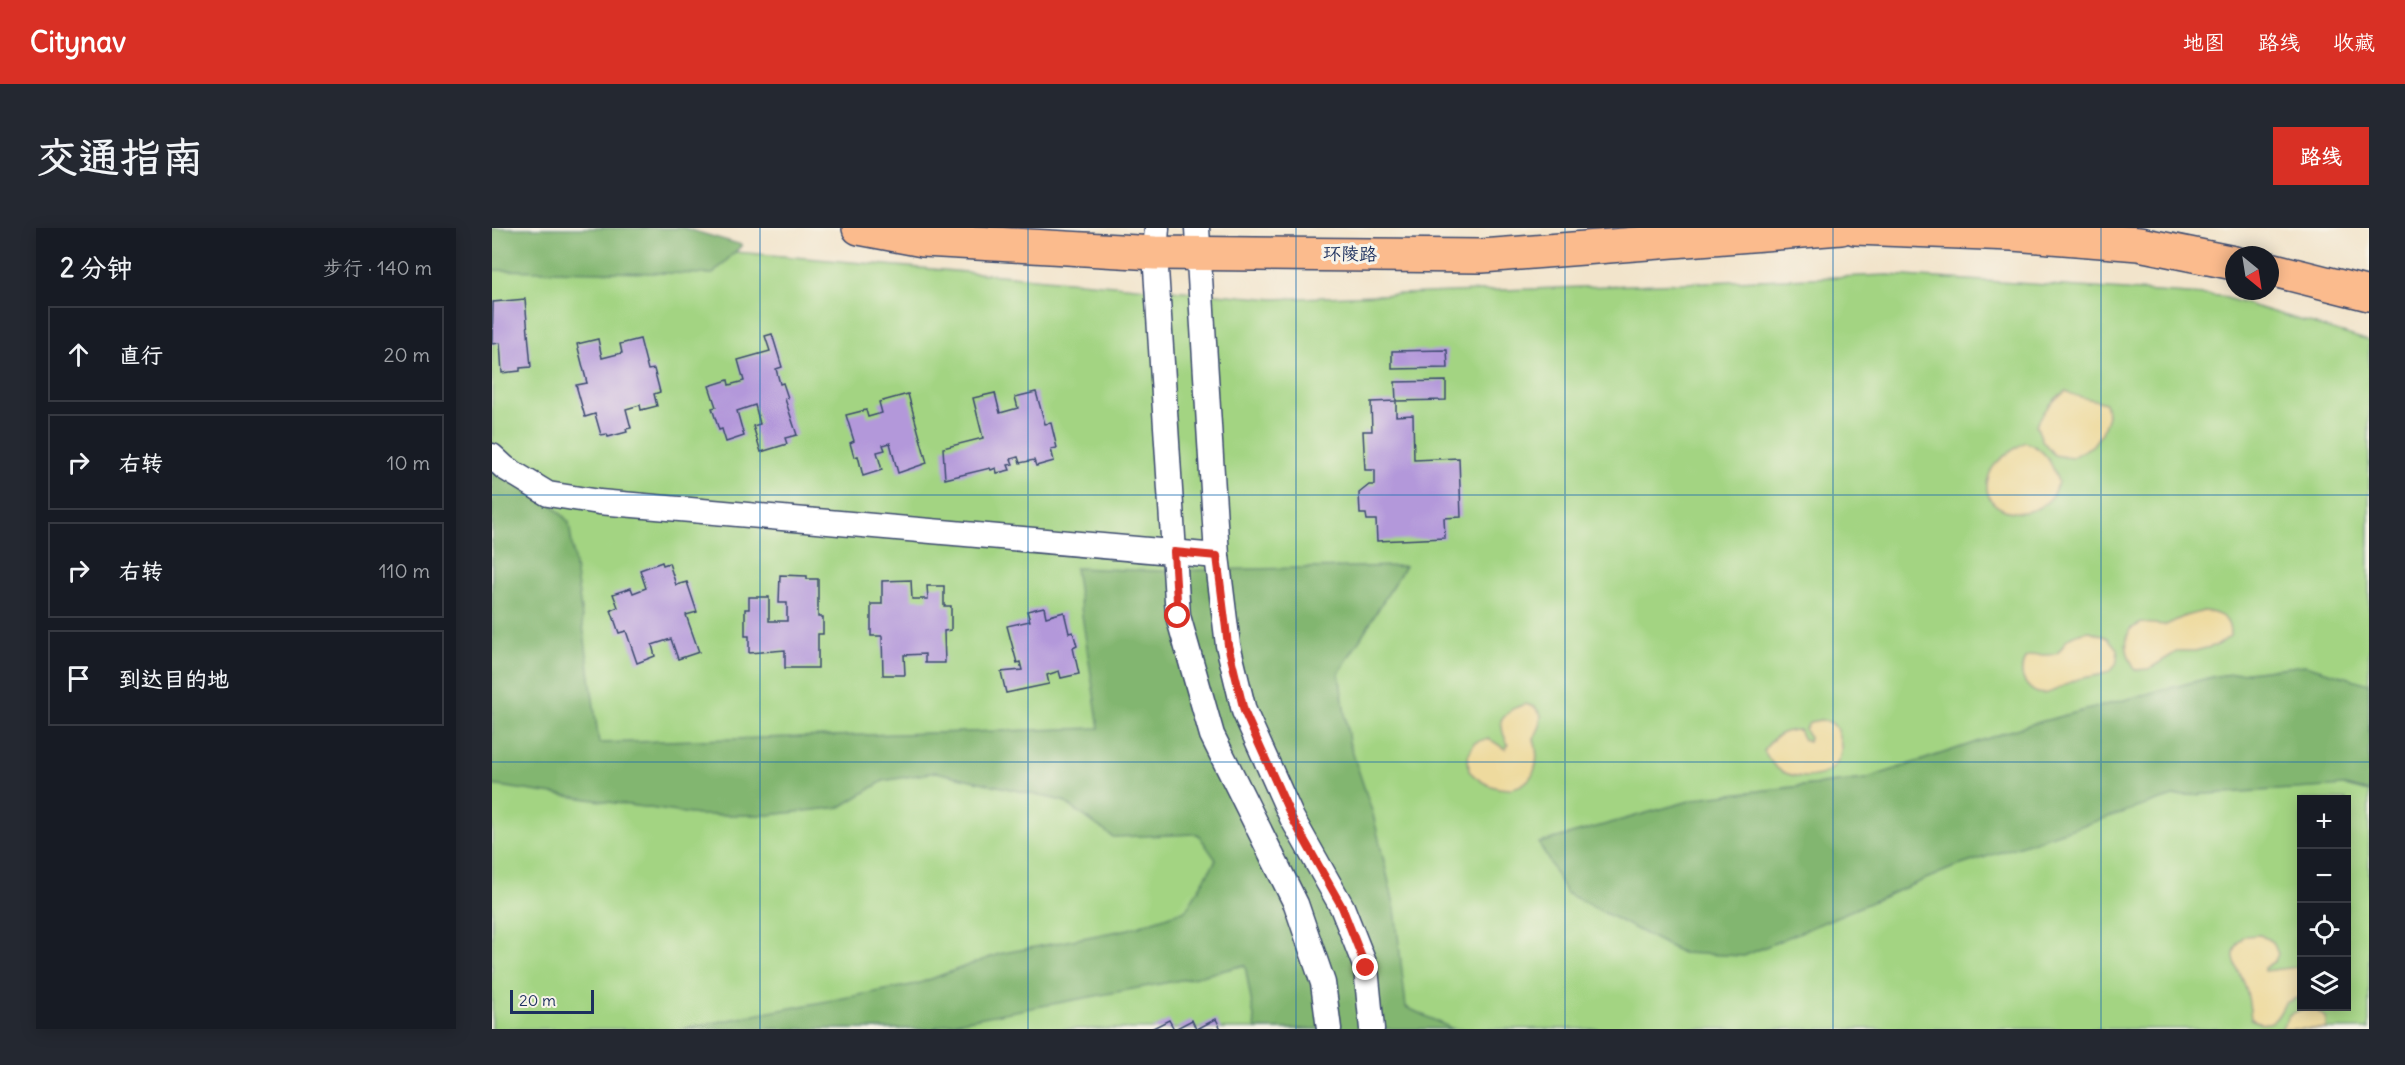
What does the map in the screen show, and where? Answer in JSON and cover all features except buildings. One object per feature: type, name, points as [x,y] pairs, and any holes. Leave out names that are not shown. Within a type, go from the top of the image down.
[{"type":"main road","name":"环陵路","points":[[859,228],[923,240],[1197,240],[1482,256],[1841,228]]},
{"type":"main road","points":[[1855,228],[2012,234],[2139,244],[2225,260]]},
{"type":"main road","points":[[2279,271],[2369,294]]},
{"type":"street","points":[[1197,240],[1217,556],[1228,645],[1244,711],[1292,818],[1346,917],[1366,968],[1372,1029]]},
{"type":"street","points":[[1156,241],[1178,616],[1212,735],[1296,904],[1323,983],[1329,1029]]},
{"type":"street","points":[[492,456],[505,468],[548,494],[599,502],[1217,556]]},
{"type":"green space","points":[[492,228],[610,241],[1274,299],[1888,275],[2220,296],[2225,298],[2225,300],[2233,300],[2369,341],[2369,1029],[492,1029]]},
{"type":"green space","points":[[492,228],[684,228],[742,245],[713,274],[492,270]]},
{"type":"green space","points":[[492,443],[569,522],[599,743],[1099,728],[1075,568],[1158,571],[1405,566],[1339,673],[1349,742],[1373,814],[1395,909],[1406,1007],[1453,1029],[1256,1029],[1245,965],[1197,977],[946,1024],[931,1029],[681,1029],[917,984],[999,954],[1129,929],[1186,910],[1216,860],[1198,834],[1113,837],[1063,801],[936,772],[883,781],[841,807],[769,815],[698,815],[492,785]]},
{"type":"green space","points":[[2305,665],[2369,684],[2369,792],[2345,786],[2173,796],[1952,868],[1744,956],[1682,953],[1566,893],[1539,843],[1704,797],[1865,779],[2028,725],[2216,676]]},
{"type":"sand","points":[[2066,391],[2075,396],[2105,403],[2108,416],[2102,433],[2092,446],[2071,458],[2054,455],[2042,440],[2036,425],[2049,406]]},
{"type":"sand","points":[[2025,442],[2043,452],[2058,482],[2050,499],[2039,507],[2015,512],[2003,510],[1994,504],[1988,495],[1987,483],[1994,465]]},
{"type":"sand","points":[[2204,611],[2223,617],[2229,625],[2230,636],[2218,645],[2195,651],[2178,651],[2149,669],[2135,670],[2127,650],[2130,629],[2142,623],[2166,625],[2185,616]]},
{"type":"sand","points":[[2090,631],[2108,638],[2118,650],[2114,668],[2101,674],[2075,680],[2047,693],[2040,694],[2027,685],[2022,672],[2025,658],[2057,653],[2070,637]]},
{"type":"sand","points":[[1525,704],[1535,707],[1541,715],[1540,726],[1534,739],[1537,756],[1535,770],[1528,780],[1519,786],[1507,789],[1494,787],[1481,781],[1469,771],[1468,756],[1474,743],[1488,738],[1505,749],[1508,745],[1501,720],[1512,709]]},
{"type":"sand","points":[[1820,720],[1832,724],[1839,736],[1841,748],[1839,759],[1834,767],[1816,776],[1805,777],[1783,772],[1772,763],[1764,751],[1770,742],[1778,735],[1799,730],[1804,740],[1808,742],[1809,738],[1805,729],[1810,722]]},
{"type":"sand","points":[[2260,935],[2273,942],[2278,954],[2275,961],[2264,968],[2264,971],[2297,967],[2297,998],[2285,1003],[2276,1019],[2269,1023],[2251,1019],[2246,989],[2234,957],[2238,944],[2244,936]]},
{"type":"sand","points":[[2298,1011],[2317,1011],[2326,1018],[2326,1029],[2281,1029],[2289,1015]]},
{"type":"route","points":[[1178,616],[1174,552],[1217,556],[1228,645],[1244,711],[1292,818],[1342,907],[1366,968]]}]
